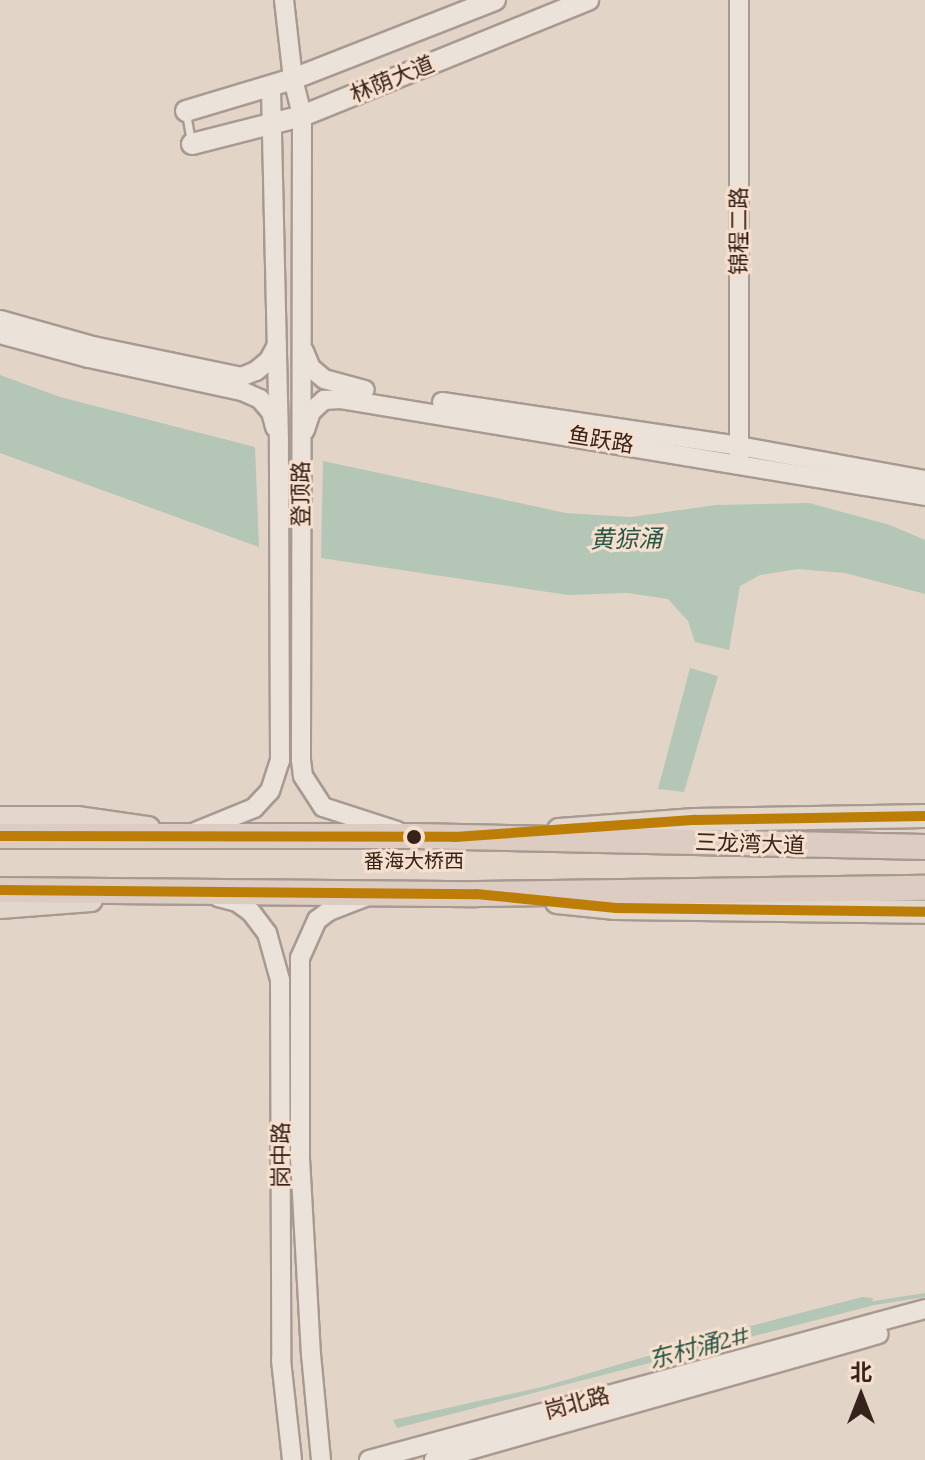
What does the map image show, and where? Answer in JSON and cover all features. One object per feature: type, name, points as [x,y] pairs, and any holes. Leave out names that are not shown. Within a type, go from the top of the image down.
[{"type":"highway","name":"三龙湾大道","points":[[0,836],[415,836],[925,847]]},
{"type":"highway","name":"三龙湾大道","points":[[0,890],[476,894],[925,888]]},
{"type":"main road","name":"林荫大道","points":[[186,111],[271,87],[495,0]]},
{"type":"main road","name":"林荫大道","points":[[192,144],[302,116],[588,0]]},
{"type":"main road","points":[[455,837],[695,820],[925,816]]},
{"type":"main road","points":[[0,818],[77,818],[189,834]]},
{"type":"main road","points":[[0,907],[200,892]]},
{"type":"main road","points":[[476,894],[616,908],[925,912]]},
{"type":"street","name":"登顶路","points":[[284,0],[293,79],[302,116],[303,776],[323,807],[415,836]]},
{"type":"street","name":"锦程二路","points":[[739,0],[739,454]]},
{"type":"street","name":"登顶路","points":[[189,834],[254,808],[270,791],[280,761],[279,442],[271,87]]},
{"type":"street","points":[[0,320],[93,346],[241,377],[263,366],[277,345]]},
{"type":"street","points":[[0,334],[89,358],[242,391],[260,399],[271,412],[279,442]]},
{"type":"street","name":"鱼跃路","points":[[302,347],[311,368],[341,387],[739,454],[925,496]]},
{"type":"street","name":"鱼跃路","points":[[302,441],[311,412],[324,400],[341,399],[925,480]]},
{"type":"street","points":[[280,761],[288,773],[297,768],[301,760]]},
{"type":"street","name":"岗中路","points":[[200,892],[237,902],[251,912],[267,933],[277,961],[281,1360],[292,1460]]},
{"type":"street","name":"岗中路","points":[[321,1460],[311,1355],[300,1160],[300,958],[317,920],[329,911],[374,894]]},
{"type":"street","points":[[277,961],[283,953],[292,952],[300,958]]},
{"type":"street","name":"岗北路","points":[[369,1460],[925,1309]]},
{"type":"street","name":"岗北路","points":[[434,1460],[925,1320]]},
{"type":"lane","points":[[186,111],[192,144]]},
{"type":"water","points":[[0,375],[60,397],[255,447],[259,547],[0,453]]},
{"type":"water","name":"黄猄涌","points":[[323,461],[566,513],[631,517],[716,505],[809,503],[890,525],[925,540],[925,594],[845,573],[798,569],[760,575],[740,586],[729,650],[695,642],[688,621],[668,599],[627,593],[568,595],[321,558]]},
{"type":"water","points":[[690,668],[718,676],[684,792],[658,789]]},
{"type":"water","points":[[862,1297],[873,1298],[871,1306],[397,1428],[393,1420],[542,1387]]},
{"type":"waterway","name":"东村涌2#","points":[[868,1304],[925,1295]]},
{"type":"transit line","points":[[0,836],[455,837],[695,820],[925,816]]},
{"type":"transit line","points":[[0,890],[476,894],[616,908],[925,912]]},
{"type":"place","name":"番海大桥西","points":[[414,837]]}]
